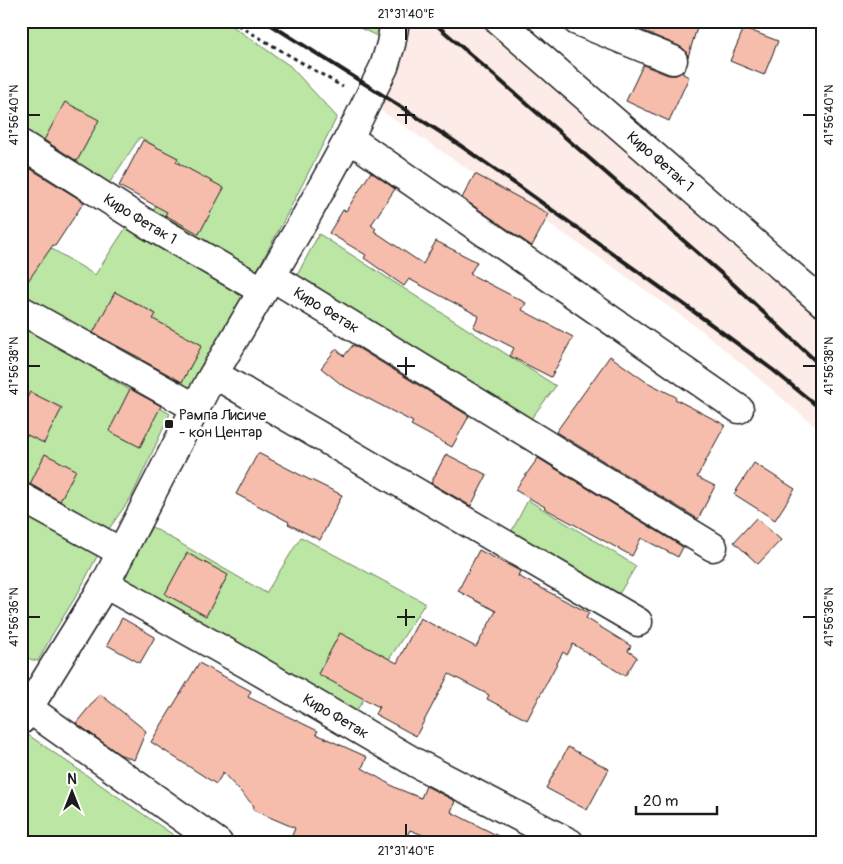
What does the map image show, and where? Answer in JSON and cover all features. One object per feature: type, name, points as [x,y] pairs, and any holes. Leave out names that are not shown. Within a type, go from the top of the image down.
[{"type":"main road","points":[[218,843],[25,714],[105,584],[214,374],[349,138],[384,68],[395,21]]},
{"type":"main road","name":"Киро Фетак 1","points":[[499,21],[822,302]]},
{"type":"main road","points":[[578,21],[673,60]]},
{"type":"main road","points":[[349,138],[740,409]]},
{"type":"main road","name":"Киро Фетак 1","points":[[21,144],[144,222],[267,284]]},
{"type":"main road","name":"Киро Фетак","points":[[267,284],[713,547]]},
{"type":"main road","points":[[21,310],[196,408]]},
{"type":"main road","points":[[214,374],[638,622]]},
{"type":"main road","points":[[21,497],[121,552]]},
{"type":"main road","name":"Киро Фетак","points":[[105,584],[256,669],[416,763],[570,843]]},
{"type":"path","points":[[231,21],[367,101]]},
{"type":"shaded area","points":[[395,21],[499,21],[822,302],[822,432],[705,333],[619,271],[367,101]]},
{"type":"green space","points":[[21,21],[225,21],[290,66],[337,117],[254,276],[150,217],[180,162],[140,137],[106,188],[21,138],[21,68],[30,72],[21,67]]},
{"type":"green space","points":[[345,21],[383,21],[377,36]]},
{"type":"green space","points":[[127,226],[246,295],[216,349],[180,402],[21,309],[21,230],[95,275]]},
{"type":"green space","points":[[319,234],[556,386],[527,424],[295,279]]},
{"type":"green space","points":[[21,325],[170,414],[132,496],[106,533],[21,487]]},
{"type":"green space","points":[[528,500],[636,566],[613,604],[506,542]]},
{"type":"green space","points":[[21,501],[102,547],[78,593],[38,661],[21,654]]},
{"type":"green space","points":[[152,527],[266,593],[301,537],[425,603],[355,713],[121,579]]},
{"type":"green space","points":[[21,730],[185,843],[21,843]]},
{"type":"building","points":[[619,21],[699,21],[688,57],[685,50],[679,46]]},
{"type":"building","points":[[744,28],[778,41],[764,75],[730,61]]},
{"type":"building","points":[[643,65],[668,75],[676,75],[683,71],[683,74],[689,77],[669,121],[626,101]]},
{"type":"building","points":[[65,102],[99,120],[77,161],[44,140]]},
{"type":"building","points":[[143,140],[178,158],[176,162],[224,188],[199,234],[165,215],[167,212],[119,186]]},
{"type":"building","points":[[21,163],[84,202],[55,246],[53,245],[21,291]]},
{"type":"building","points":[[371,172],[395,189],[371,225],[376,229],[374,231],[423,264],[436,241],[477,262],[470,274],[526,303],[522,310],[573,337],[551,377],[510,356],[514,348],[473,327],[479,316],[409,279],[404,286],[364,258],[366,255],[329,233],[343,210],[346,211]]},
{"type":"building","points":[[475,174],[549,214],[532,246],[462,198]]},
{"type":"building","points":[[115,292],[156,314],[153,319],[202,345],[182,382],[93,333]]},
{"type":"building","points":[[353,345],[469,416],[452,447],[411,425],[413,422],[342,385],[321,368],[336,349],[344,356]]},
{"type":"building","points":[[610,356],[645,381],[676,397],[675,399],[725,425],[697,477],[715,486],[698,519],[556,432]]},
{"type":"building","points":[[130,389],[161,406],[140,447],[109,431]]},
{"type":"building","points":[[30,392],[62,408],[44,443],[21,432],[21,409]]},
{"type":"building","points":[[258,453],[342,495],[320,540],[236,494]]},
{"type":"building","points":[[45,454],[76,470],[60,501],[30,484]]},
{"type":"building","points":[[446,454],[487,475],[471,506],[431,483]]},
{"type":"building","points":[[538,458],[683,547],[678,557],[641,538],[632,556],[515,490]]},
{"type":"building","points":[[754,463],[795,489],[775,520],[734,494]]},
{"type":"building","points":[[756,518],[781,540],[758,564],[734,542]]},
{"type":"building","points":[[479,550],[520,571],[518,576],[589,613],[586,618],[631,646],[628,651],[637,657],[625,676],[573,644],[567,655],[563,652],[527,720],[487,699],[489,695],[449,674],[416,736],[375,714],[379,707],[318,674],[340,633],[397,663],[420,618],[476,647],[496,611],[458,591]]},
{"type":"building","points":[[187,553],[228,575],[206,616],[165,594]]},
{"type":"building","points":[[122,618],[155,637],[140,663],[107,645]]},
{"type":"building","points":[[199,663],[251,691],[248,697],[318,731],[316,734],[367,757],[362,768],[396,788],[421,798],[426,786],[455,801],[451,812],[512,843],[444,843],[410,830],[403,843],[289,843],[295,828],[253,810],[254,806],[223,773],[216,784],[151,742]]},
{"type":"building","points":[[100,694],[146,731],[134,760],[119,754],[76,723]]},
{"type":"building","points":[[568,747],[609,769],[587,810],[546,788]]},
{"type":"railway","points":[[265,21],[451,139],[517,185],[689,308],[773,370],[822,410]]},
{"type":"railway","points":[[432,21],[731,282],[822,367]]},
{"type":"place","name":"Рампа Лисиче - кон Центар","points":[[169,424]]}]
